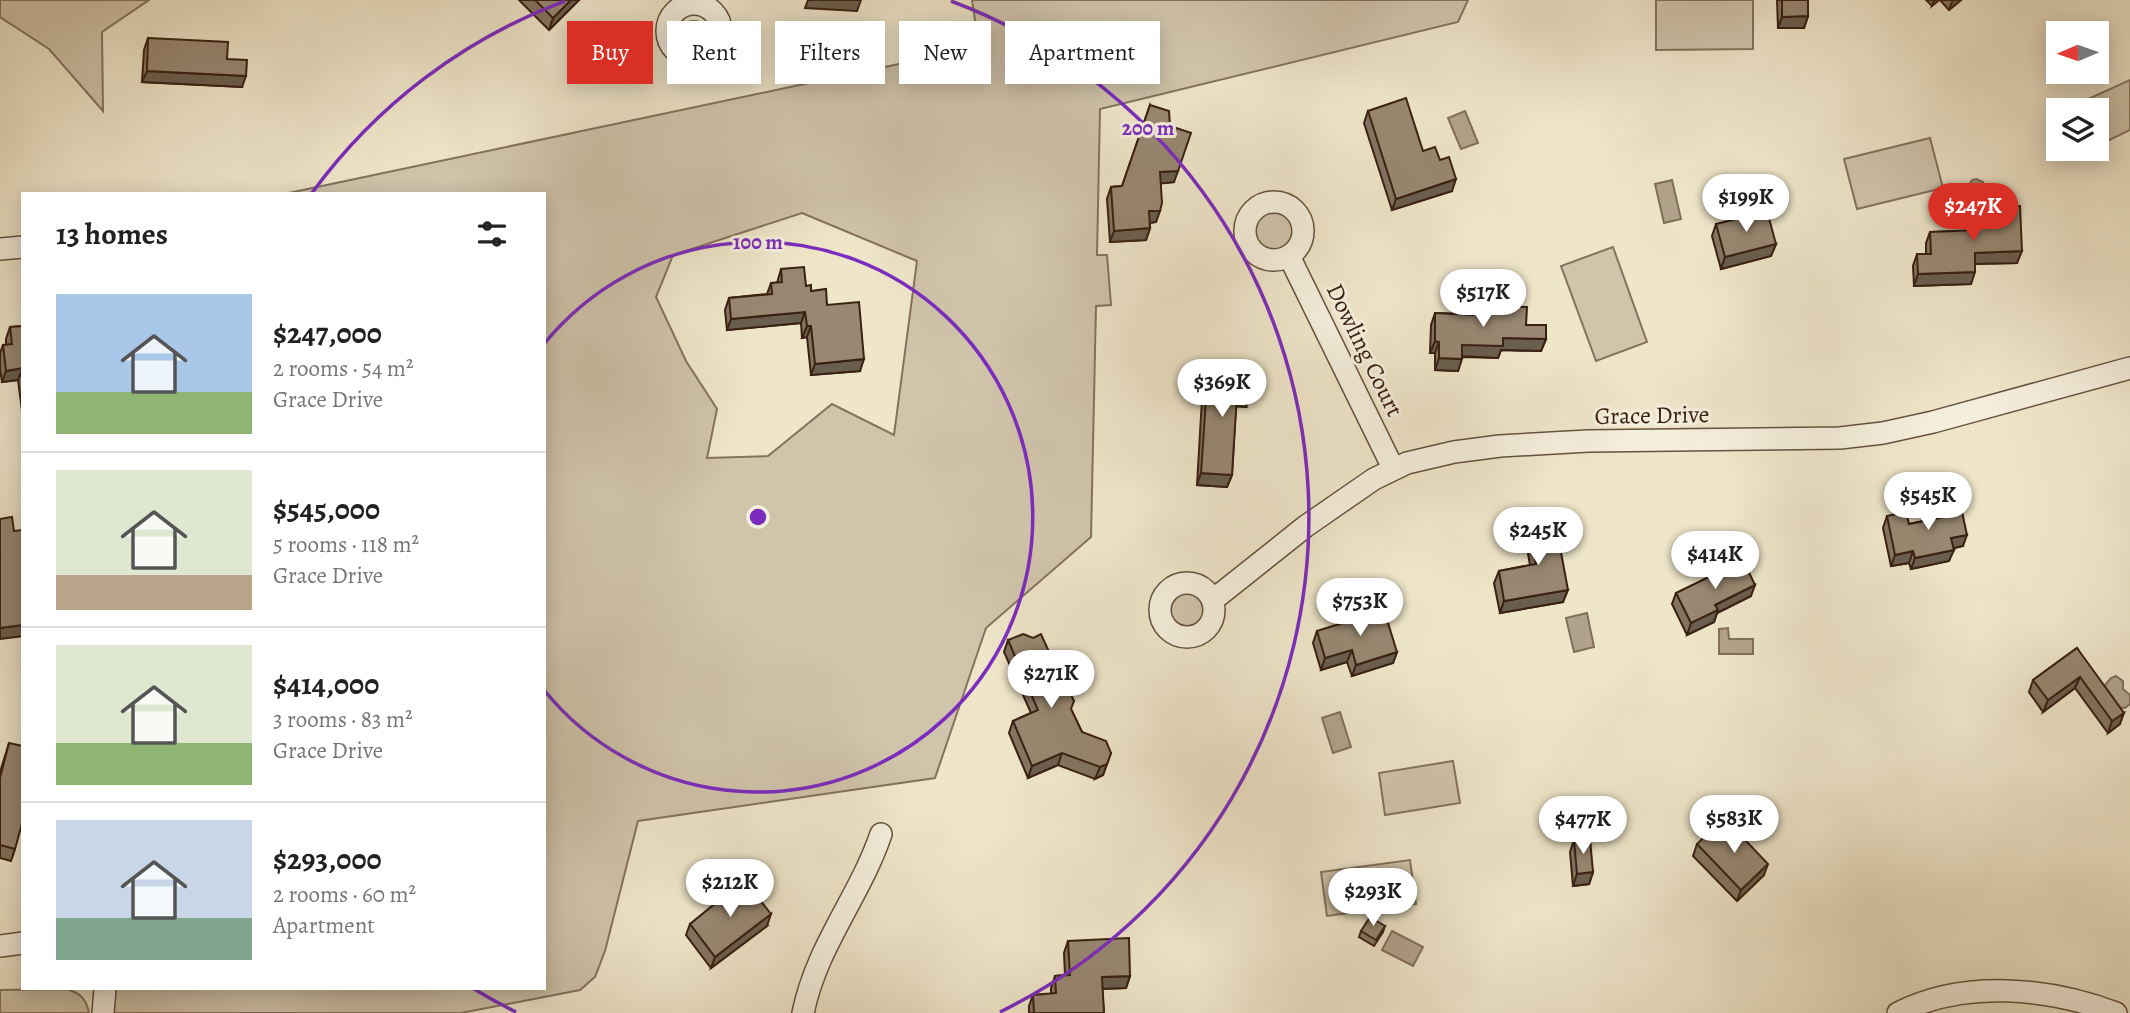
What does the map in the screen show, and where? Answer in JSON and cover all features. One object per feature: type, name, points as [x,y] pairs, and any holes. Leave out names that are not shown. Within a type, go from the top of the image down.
[{"type":"street","points":[[0,249],[21,247]]},
{"type":"street","name":"Dowling Court","points":[[1289,256],[1393,468]]},
{"type":"street","name":"Grace Drive","points":[[1213,600],[1306,526],[1393,468],[1454,452],[1500,446],[1588,441],[1840,438],[1883,433],[2130,368]]},
{"type":"street","points":[[803,1013],[817,964],[836,923],[867,871],[881,834]]},
{"type":"street","points":[[0,946],[21,943]]},
{"type":"street","points":[[103,1013],[105,990]]},
{"type":"street","points":[[1898,1013],[1942,997],[2021,991],[2085,1002],[2116,1013]]},
{"type":"shaded area","points":[[0,0],[149,0],[102,32],[103,111],[49,49],[0,17]]},
{"type":"shaded area","points":[[972,0],[1468,0],[1458,22],[1100,109],[1097,255],[1107,255],[1111,305],[1096,306],[1091,537],[986,628],[935,778],[638,821],[605,951],[595,977],[580,990],[461,1013],[103,1013],[105,990],[546,990],[546,192],[293,192],[804,84],[885,84],[885,67],[899,64],[899,84],[991,84],[991,21],[975,21]],"holes":[[[802,213],[917,261],[894,435],[832,404],[768,456],[707,458],[717,409],[686,361],[656,297],[673,255]]]},
{"type":"shaded area","points":[[1656,0],[1753,0],[1753,49],[1656,50]]},
{"type":"shaded area","points":[[2130,80],[2130,130],[2109,140],[2109,98],[2090,98]]},
{"type":"shaded area","points":[[1465,111],[1478,143],[1461,149],[1448,118]]},
{"type":"shaded area","points":[[1930,138],[1943,188],[1857,209],[1844,159]]},
{"type":"shaded area","points":[[1672,180],[1681,219],[1664,223],[1655,184]]},
{"type":"shaded area","points":[[1972,180],[1983,182],[1988,201],[1953,212],[1952,202],[1960,189],[1965,192]]},
{"type":"shaded area","points":[[1275,208],[1284,209],[1291,215],[1297,222],[1297,240],[1291,247],[1284,253],[1275,254],[1266,253],[1259,247],[1253,240],[1252,231],[1253,222],[1259,215],[1266,209]]},
{"type":"shaded area","points":[[1613,247],[1647,342],[1596,361],[1561,266]]},
{"type":"shaded area","points":[[1185,589],[1200,595],[1206,610],[1200,625],[1185,631],[1170,625],[1164,610],[1170,595]]},
{"type":"shaded area","points":[[1587,613],[1594,647],[1574,652],[1566,618]]},
{"type":"shaded area","points":[[1728,628],[1729,639],[1753,639],[1753,654],[1719,654],[1719,629]]},
{"type":"shaded area","points":[[2116,676],[2123,681],[2123,689],[2130,695],[2130,704],[2125,708],[2118,706],[2113,697],[2105,692],[2104,686]]},
{"type":"shaded area","points":[[1340,712],[1351,747],[1333,753],[1322,718]]},
{"type":"shaded area","points":[[1453,761],[1460,803],[1385,815],[1379,773]]},
{"type":"shaded area","points":[[1410,860],[1416,904],[1327,916],[1321,872]]},
{"type":"shaded area","points":[[1392,931],[1423,947],[1413,966],[1382,950]]},
{"type":"shaded area","points":[[0,990],[69,990],[82,997],[89,1013],[0,1013]]},
{"type":"building","points":[[535,0],[571,0],[553,18]]},
{"type":"building","points":[[1782,0],[1808,0],[1808,16],[1782,17]]},
{"type":"building","points":[[148,38],[228,42],[227,59],[247,60],[246,76],[147,71]]},
{"type":"building","points":[[1406,98],[1423,151],[1435,147],[1440,160],[1449,157],[1456,179],[1396,199],[1368,111]]},
{"type":"building","points":[[1150,105],[1169,111],[1170,126],[1191,133],[1178,171],[1160,172],[1162,203],[1160,211],[1149,211],[1150,228],[1114,231],[1111,187],[1122,186]]},
{"type":"building","points":[[2020,206],[2022,251],[1975,253],[1975,272],[1918,274],[1917,254],[1931,254],[1930,232],[1976,230],[1976,214],[2002,213],[2001,207]]},
{"type":"building","points":[[1767,211],[1776,244],[1725,257],[1716,224]]},
{"type":"building","points":[[804,267],[806,286],[811,285],[811,291],[826,289],[827,305],[859,302],[864,359],[815,364],[811,326],[807,326],[805,312],[731,319],[729,298],[772,294],[771,283],[782,282],[781,269]]},
{"type":"building","points":[[1488,306],[1527,307],[1526,325],[1546,325],[1546,339],[1503,338],[1503,346],[1462,345],[1462,359],[1439,358],[1439,342],[1435,341],[1435,313],[1473,315],[1474,310],[1488,310]]},
{"type":"building","points":[[21,326],[21,368],[6,371],[3,345],[12,344],[10,327]]},
{"type":"building","points":[[1208,369],[1252,372],[1251,395],[1237,394],[1232,475],[1201,473]]},
{"type":"building","points":[[1959,498],[1967,535],[1951,538],[1954,550],[1915,558],[1913,551],[1895,555],[1887,516],[1906,512],[1909,524],[1944,517],[1940,502]]},
{"type":"building","points":[[12,517],[14,531],[21,530],[21,625],[0,628],[0,519]]},
{"type":"building","points":[[1555,520],[1568,590],[1504,601],[1499,571],[1536,564],[1529,524]]},
{"type":"building","points":[[1743,560],[1755,585],[1715,605],[1718,610],[1691,623],[1676,593]]},
{"type":"building","points":[[1384,610],[1397,652],[1356,665],[1352,650],[1325,658],[1317,631]]},
{"type":"building","points":[[1023,634],[1033,638],[1041,634],[1059,674],[1055,684],[1069,690],[1074,701],[1071,709],[1082,732],[1106,741],[1111,753],[1107,764],[1100,767],[1062,753],[1032,766],[1013,721],[1038,710],[1008,640]]},
{"type":"building","points":[[2077,648],[2124,713],[2112,721],[2080,677],[2048,700],[2033,680]]},
{"type":"building","points":[[9,743],[21,746],[21,827],[15,849],[0,845],[0,778]]},
{"type":"building","points":[[1736,824],[1750,837],[1746,841],[1768,864],[1741,890],[1697,844],[1714,828],[1722,837]]},
{"type":"building","points":[[1590,839],[1593,872],[1577,874],[1574,840]]},
{"type":"building","points":[[744,880],[771,914],[715,957],[690,924]]},
{"type":"building","points":[[1370,917],[1385,926],[1376,940],[1361,931]]},
{"type":"building","points":[[1129,938],[1130,976],[1102,977],[1104,1013],[1034,1013],[1033,995],[1056,993],[1055,976],[1070,975],[1068,941]]}]
